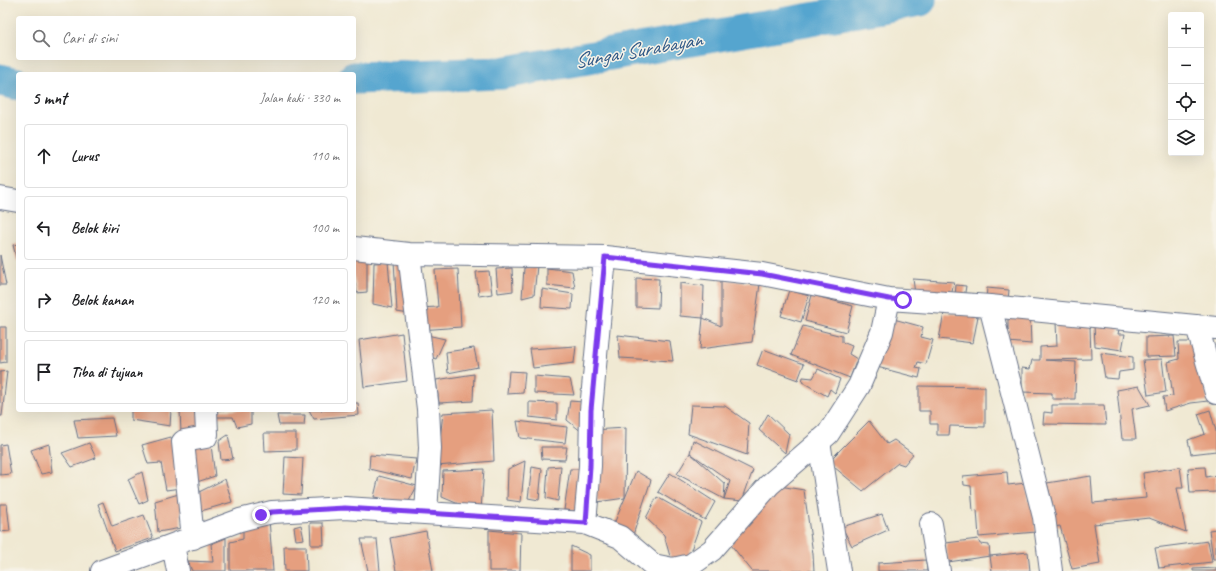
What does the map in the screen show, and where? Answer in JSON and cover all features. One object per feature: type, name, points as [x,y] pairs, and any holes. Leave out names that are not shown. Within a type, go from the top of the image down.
[{"type":"street","points":[[0,198],[16,201]]},
{"type":"street","points":[[356,248],[409,254],[605,257],[762,274],[889,299],[990,306],[1207,327],[1216,393]]},
{"type":"street","points":[[409,254],[428,409],[430,448],[426,513]]},
{"type":"street","points":[[586,523],[590,466],[591,410],[605,257]]},
{"type":"street","points":[[102,571],[179,553],[240,520],[272,512],[345,508],[586,523],[620,537],[653,565],[673,569],[691,565],[712,550],[769,485],[828,434],[860,386],[882,332],[889,299]]},
{"type":"street","points":[[990,306],[1044,516],[1051,571]]},
{"type":"street","points":[[179,553],[183,442],[206,437],[206,412]]},
{"type":"street","points":[[819,441],[839,571]]},
{"type":"street","points":[[931,524],[939,571]]},
{"type":"building","points":[[16,244],[16,257],[13,245]]},
{"type":"building","points":[[0,255],[6,285],[0,285]]},
{"type":"building","points":[[367,255],[367,292],[357,293],[356,257]]},
{"type":"building","points":[[394,261],[404,264],[409,314],[397,312]]},
{"type":"building","points":[[388,262],[392,308],[373,304],[374,263]]},
{"type":"building","points":[[537,266],[534,295],[522,298],[524,268]]},
{"type":"building","points":[[512,268],[513,291],[498,293],[496,269]]},
{"type":"building","points":[[547,268],[572,271],[575,288],[547,285]]},
{"type":"building","points":[[458,269],[461,327],[420,330],[418,308],[438,307],[435,270]]},
{"type":"building","points":[[489,271],[492,294],[479,296],[476,272]]},
{"type":"building","points":[[636,278],[659,279],[658,308],[636,307]]},
{"type":"building","points":[[721,279],[760,284],[752,342],[700,349],[703,318],[721,326]]},
{"type":"building","points":[[913,279],[954,282],[951,297],[915,294]]},
{"type":"building","points":[[680,283],[704,286],[703,318],[680,316]]},
{"type":"building","points":[[956,285],[966,286],[964,298],[955,297]]},
{"type":"building","points":[[987,288],[1009,290],[1008,300],[986,299]]},
{"type":"building","points":[[542,289],[573,294],[572,309],[541,307]]},
{"type":"building","points":[[789,290],[809,296],[801,322],[781,316]]},
{"type":"building","points":[[812,295],[853,306],[846,332],[805,321]]},
{"type":"building","points":[[944,313],[978,316],[973,343],[939,339]]},
{"type":"building","points":[[1008,315],[1030,317],[1031,344],[1008,342]]},
{"type":"building","points":[[890,318],[923,327],[921,337],[933,340],[926,364],[918,362],[916,368],[921,369],[919,378],[877,367]]},
{"type":"building","points":[[1056,322],[1090,326],[1091,359],[1045,360],[1076,362],[1075,399],[1052,399],[1052,393],[1022,392],[1022,368],[1030,369],[1032,360],[1040,360],[1040,347],[1057,346]]},
{"type":"building","points":[[1094,324],[1120,325],[1118,334],[1125,334],[1122,350],[1095,346]]},
{"type":"building","points":[[803,326],[842,336],[842,342],[852,346],[849,354],[857,359],[850,378],[791,355]]},
{"type":"building","points":[[0,327],[6,327],[6,362],[0,363]]},
{"type":"building","points":[[402,333],[407,381],[364,387],[359,340]]},
{"type":"building","points":[[427,335],[445,339],[436,359],[424,354]]},
{"type":"building","points":[[618,335],[670,341],[673,361],[620,358]]},
{"type":"building","points":[[1174,336],[1176,356],[1146,357],[1146,337]]},
{"type":"building","points":[[1178,342],[1194,342],[1208,401],[1191,403],[1165,411],[1163,397],[1173,396],[1168,362],[1179,359]]},
{"type":"building","points":[[576,346],[574,363],[533,368],[530,349]]},
{"type":"building","points":[[474,348],[478,367],[448,373],[446,352]]},
{"type":"building","points":[[763,349],[804,364],[798,380],[757,365]]},
{"type":"building","points":[[1101,353],[1133,357],[1133,370],[1119,372],[1118,379],[1105,378]]},
{"type":"building","points":[[1162,359],[1166,392],[1148,395],[1143,360]]},
{"type":"building","points":[[818,369],[840,379],[835,393],[830,389],[827,396],[802,382],[803,377],[813,378]]},
{"type":"building","points":[[7,371],[2,416],[0,416],[0,372]]},
{"type":"building","points":[[509,371],[525,372],[523,393],[507,394]]},
{"type":"building","points":[[474,374],[473,401],[439,403],[436,380]]},
{"type":"building","points":[[534,376],[570,379],[574,395],[534,393]]},
{"type":"building","points":[[919,386],[985,387],[985,427],[950,426],[949,435],[937,435],[937,424],[930,424],[930,411],[919,411]]},
{"type":"building","points":[[1139,386],[1150,405],[1132,409],[1136,439],[1122,439],[1117,390]]},
{"type":"building","points":[[570,401],[583,402],[582,432],[567,420]]},
{"type":"building","points":[[529,402],[557,403],[557,420],[529,417]]},
{"type":"building","points":[[356,403],[358,403],[359,415],[314,419],[310,412],[356,412]]},
{"type":"building","points":[[691,405],[725,406],[749,423],[747,455],[688,434]]},
{"type":"building","points":[[1052,405],[1104,405],[1106,425],[1043,424],[1044,412],[1052,413]]},
{"type":"building","points":[[492,410],[494,461],[437,466],[443,413]]},
{"type":"building","points":[[1210,410],[1216,431],[1216,451],[1191,454],[1188,440],[1205,434],[1198,414]]},
{"type":"building","points":[[131,412],[171,412],[170,426],[131,420]]},
{"type":"building","points":[[180,412],[198,412],[201,429],[181,433]]},
{"type":"building","points":[[214,412],[251,412],[251,424],[237,427],[233,417],[213,417]]},
{"type":"building","points":[[768,414],[789,434],[785,453],[759,430]]},
{"type":"building","points":[[277,415],[305,415],[304,425],[279,425]]},
{"type":"building","points":[[112,418],[116,436],[78,438],[74,420]]},
{"type":"building","points":[[517,421],[567,427],[565,443],[520,438]]},
{"type":"building","points":[[869,421],[887,444],[894,440],[913,454],[904,465],[898,463],[863,491],[828,462]]},
{"type":"building","points":[[626,428],[625,498],[597,502],[592,430]]},
{"type":"building","points":[[264,433],[296,433],[296,450],[265,451]]},
{"type":"building","points":[[228,435],[233,459],[221,460],[219,441]]},
{"type":"building","points":[[171,437],[181,488],[166,490],[161,463],[148,464],[142,445]]},
{"type":"building","points":[[693,440],[753,470],[742,501],[724,499],[730,481],[690,453]]},
{"type":"building","points":[[89,443],[96,458],[72,467],[62,453]]},
{"type":"building","points":[[6,444],[11,474],[0,475],[0,445]]},
{"type":"building","points":[[49,444],[52,472],[41,474],[31,450]]},
{"type":"building","points":[[211,445],[215,476],[194,483],[192,446]]},
{"type":"building","points":[[541,447],[567,447],[565,460],[542,459]]},
{"type":"building","points":[[690,453],[725,484],[724,499],[677,474]]},
{"type":"building","points":[[370,455],[416,459],[412,479],[369,469]]},
{"type":"building","points":[[285,457],[303,458],[301,495],[283,494]]},
{"type":"building","points":[[525,461],[521,502],[507,500],[508,469]]},
{"type":"building","points":[[561,466],[558,501],[546,498],[548,467]]},
{"type":"building","points":[[532,467],[542,469],[539,500],[528,498]]},
{"type":"building","points":[[1180,467],[1183,488],[1177,488],[1186,532],[1149,518],[1094,524],[1100,564],[1072,569],[1060,526],[1054,527],[1052,502],[1047,483],[1091,476],[1093,503],[1146,498],[1143,473]]},
{"type":"building","points":[[1205,467],[1206,477],[1216,475],[1216,492],[1190,493],[1188,468]]},
{"type":"building","points":[[484,469],[481,510],[468,508],[442,497],[443,471]]},
{"type":"building","points":[[570,469],[581,469],[576,511],[564,510]]},
{"type":"building","points":[[636,471],[651,480],[633,535],[613,526]]},
{"type":"building","points":[[142,472],[148,500],[139,504],[128,479]]},
{"type":"building","points":[[1007,472],[1008,485],[1026,483],[1028,501],[1033,501],[1036,532],[979,537],[977,510],[973,511],[971,486],[964,485],[963,476]]},
{"type":"building","points":[[670,473],[715,502],[705,520],[658,492]]},
{"type":"building","points":[[379,476],[417,486],[408,503],[374,497]]},
{"type":"building","points":[[225,479],[232,502],[201,511],[199,492]]},
{"type":"building","points":[[773,485],[804,490],[814,571],[752,571],[727,540]]},
{"type":"building","points":[[182,493],[181,528],[158,532],[155,501]]},
{"type":"building","points":[[657,497],[701,522],[688,558],[671,560],[664,535],[646,518]]},
{"type":"building","points":[[103,502],[112,526],[144,515],[153,538],[115,551],[98,504]]},
{"type":"building","points":[[0,504],[7,504],[10,531],[0,532]]},
{"type":"building","points":[[882,514],[888,530],[852,546],[842,527]]},
{"type":"building","points":[[269,519],[273,571],[230,571],[230,542],[243,539],[243,527]]},
{"type":"building","points":[[310,523],[323,523],[324,545],[311,545]]},
{"type":"building","points":[[301,525],[304,539],[296,540],[294,527]]},
{"type":"building","points":[[1216,529],[1216,559],[1213,559],[1209,530]]},
{"type":"building","points":[[489,530],[521,533],[520,571],[489,571]]},
{"type":"building","points":[[426,531],[433,571],[396,571],[390,538]]},
{"type":"building","points":[[226,538],[226,571],[192,571],[188,561],[213,562],[211,544]]},
{"type":"building","points":[[361,539],[377,539],[380,571],[368,571]]},
{"type":"building","points":[[978,539],[980,544],[989,545],[990,556],[948,562],[946,543]]},
{"type":"building","points":[[1208,541],[1212,562],[1159,568],[1155,548]]},
{"type":"building","points":[[284,546],[306,546],[307,571],[285,571]]},
{"type":"building","points":[[571,546],[590,555],[590,571],[571,571]]},
{"type":"building","points":[[1028,552],[1030,571],[992,571],[990,556]]},
{"type":"building","points":[[926,560],[927,571],[878,571],[878,563]]},
{"type":"building","points":[[1216,568],[1216,571],[1193,571],[1193,569]]},
{"type":"waterway","name":"Sungai Surabayan","points":[[356,78],[502,73],[920,0]]},
{"type":"waterway","name":"Sungai Surabayan","points":[[0,80],[16,84]]},
{"type":"route","points":[[261,515],[272,512],[345,508],[586,523],[590,466],[591,410],[605,257],[762,274],[889,299],[903,300]]}]
